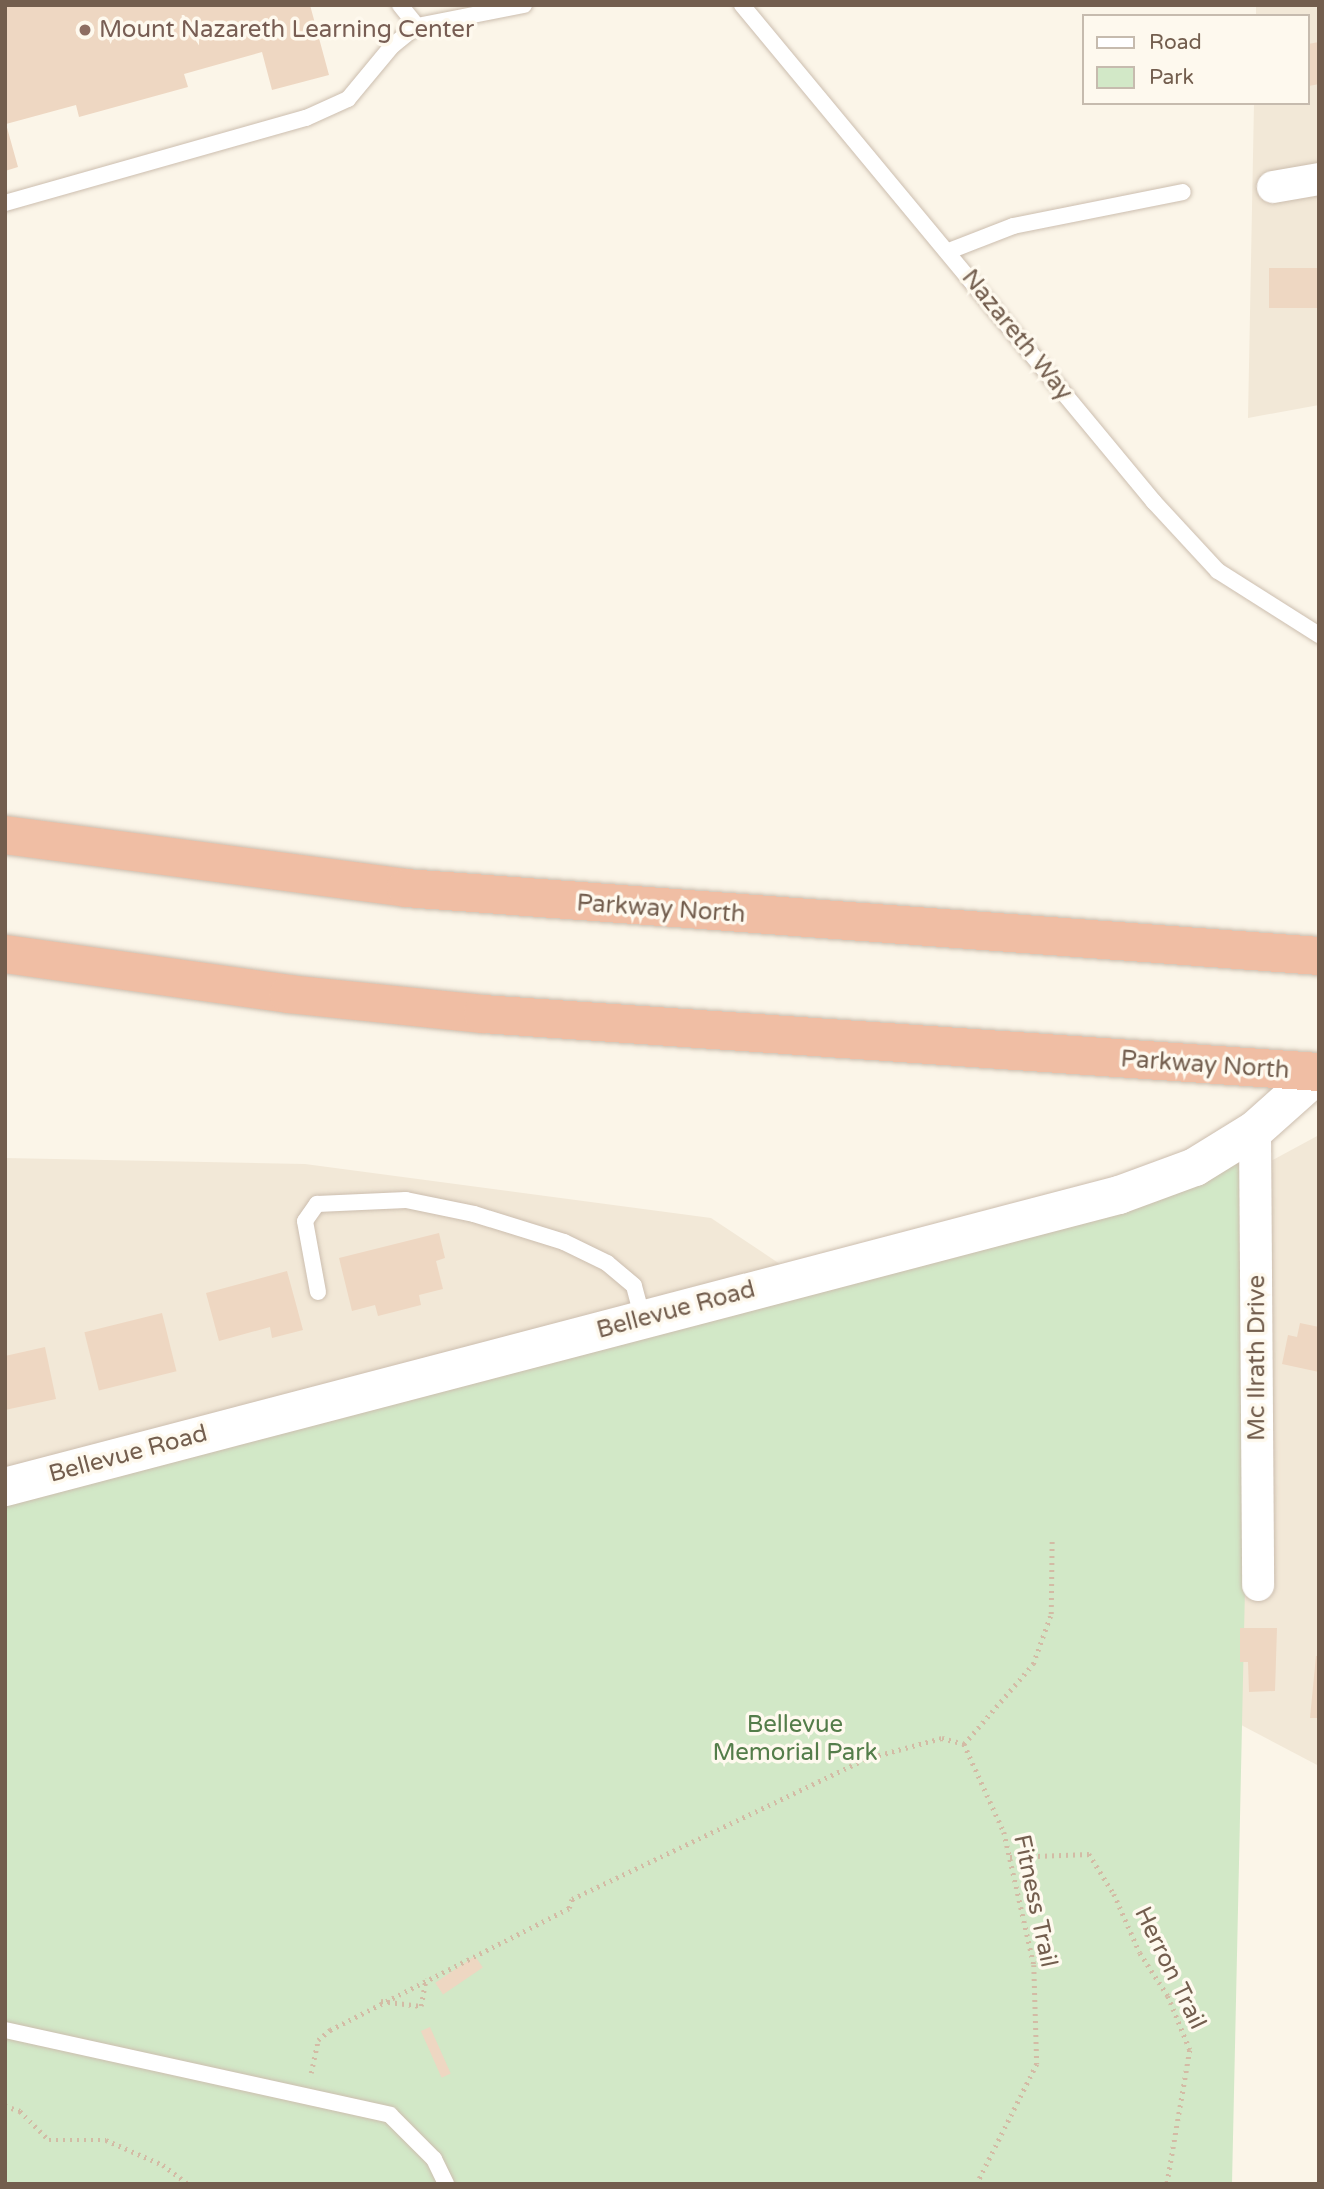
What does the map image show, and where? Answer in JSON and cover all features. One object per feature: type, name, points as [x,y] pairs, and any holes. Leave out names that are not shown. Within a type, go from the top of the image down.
[{"type":"highway","name":"Parkway North","points":[[5,835],[405,888],[1319,956]]},
{"type":"highway","name":"Parkway North","points":[[5,954],[289,994],[483,1014],[1319,1073]]},
{"type":"street","points":[[1273,187],[1319,179]]},
{"type":"street","name":"Bellevue Road","points":[[5,1487],[1119,1195],[1195,1167],[1262,1124],[1319,1073]]},
{"type":"street","name":"Mc Ilrath Drive","points":[[1258,1585],[1262,1124]]},
{"type":"lane","points":[[400,5],[418,26]]},
{"type":"lane","points":[[5,203],[306,118],[348,99],[392,46],[418,26],[524,5]]},
{"type":"lane","name":"Nazareth Way","points":[[742,5],[949,251],[1154,502],[1219,571],[1319,635]]},
{"type":"lane","points":[[949,251],[1013,226],[1184,192]]},
{"type":"lane","points":[[318,1292],[305,1221],[317,1204],[405,1200],[474,1214],[564,1242],[607,1263],[634,1286],[643,1319]]},
{"type":"lane","points":[[5,2030],[175,2071],[306,2094],[390,2115],[434,2159],[446,2184]]},
{"type":"path","points":[[306,2094],[318,2040],[380,2001],[569,1908],[572,1899],[865,1759],[942,1738],[964,1744],[1034,1664],[1051,1614],[1052,1537]]},
{"type":"path","name":"Fitness Trail","points":[[964,1744],[1004,1832],[1010,1857],[1034,1965],[1037,2064],[977,2184]]},
{"type":"path","name":"Herron Trail","points":[[1010,1857],[1089,1854],[1114,1894],[1140,1953],[1168,1996],[1190,2050],[1167,2184]]},
{"type":"path","points":[[380,2001],[421,2006],[426,1978]]},
{"type":"path","points":[[5,2106],[20,2111],[49,2140],[106,2140],[163,2165],[188,2184]]},
{"type":"shaded area","points":[[1256,5],[1319,5],[1319,405],[1248,418],[1254,105],[1310,105],[1310,14],[1256,14]]},
{"type":"shaded area","points":[[1319,1135],[1319,1766],[1152,1678],[1219,1189]]},
{"type":"shaded area","points":[[5,1158],[305,1164],[711,1218],[801,1278],[5,1487]]},
{"type":"green space","name":"Bellevue Memorial Park","points":[[1255,1130],[1232,2184],[5,2184],[5,1487],[1119,1195]]},
{"type":"building","points":[[5,5],[310,5],[329,75],[272,90],[262,52],[184,74],[188,87],[79,117],[76,105],[6,124],[18,167],[5,171]]},
{"type":"building","points":[[1319,42],[1319,84],[1310,86],[1310,44]]},
{"type":"building","points":[[1269,268],[1319,268],[1319,308],[1269,308]]},
{"type":"building","points":[[439,1233],[445,1258],[436,1261],[443,1289],[419,1295],[421,1305],[378,1316],[375,1305],[352,1311],[339,1258]]},
{"type":"building","points":[[287,1271],[303,1330],[272,1338],[270,1327],[219,1341],[206,1293]]},
{"type":"building","points":[[162,1313],[177,1371],[99,1391],[84,1332]]},
{"type":"building","points":[[1300,1323],[1319,1327],[1319,1372],[1282,1364],[1288,1335],[1297,1337]]},
{"type":"building","points":[[45,1347],[56,1399],[5,1410],[5,1356]]},
{"type":"building","points":[[1240,1628],[1277,1628],[1275,1691],[1249,1692],[1248,1662],[1240,1662]]},
{"type":"building","points":[[1316,1656],[1319,1656],[1319,1718],[1310,1718]]},
{"type":"building","points":[[475,1956],[483,1968],[443,1994],[435,1983]]},
{"type":"building","points":[[430,2027],[451,2074],[442,2078],[421,2031]]},
{"type":"place","name":"Mount Nazareth Learning Center","points":[[85,30]]}]
